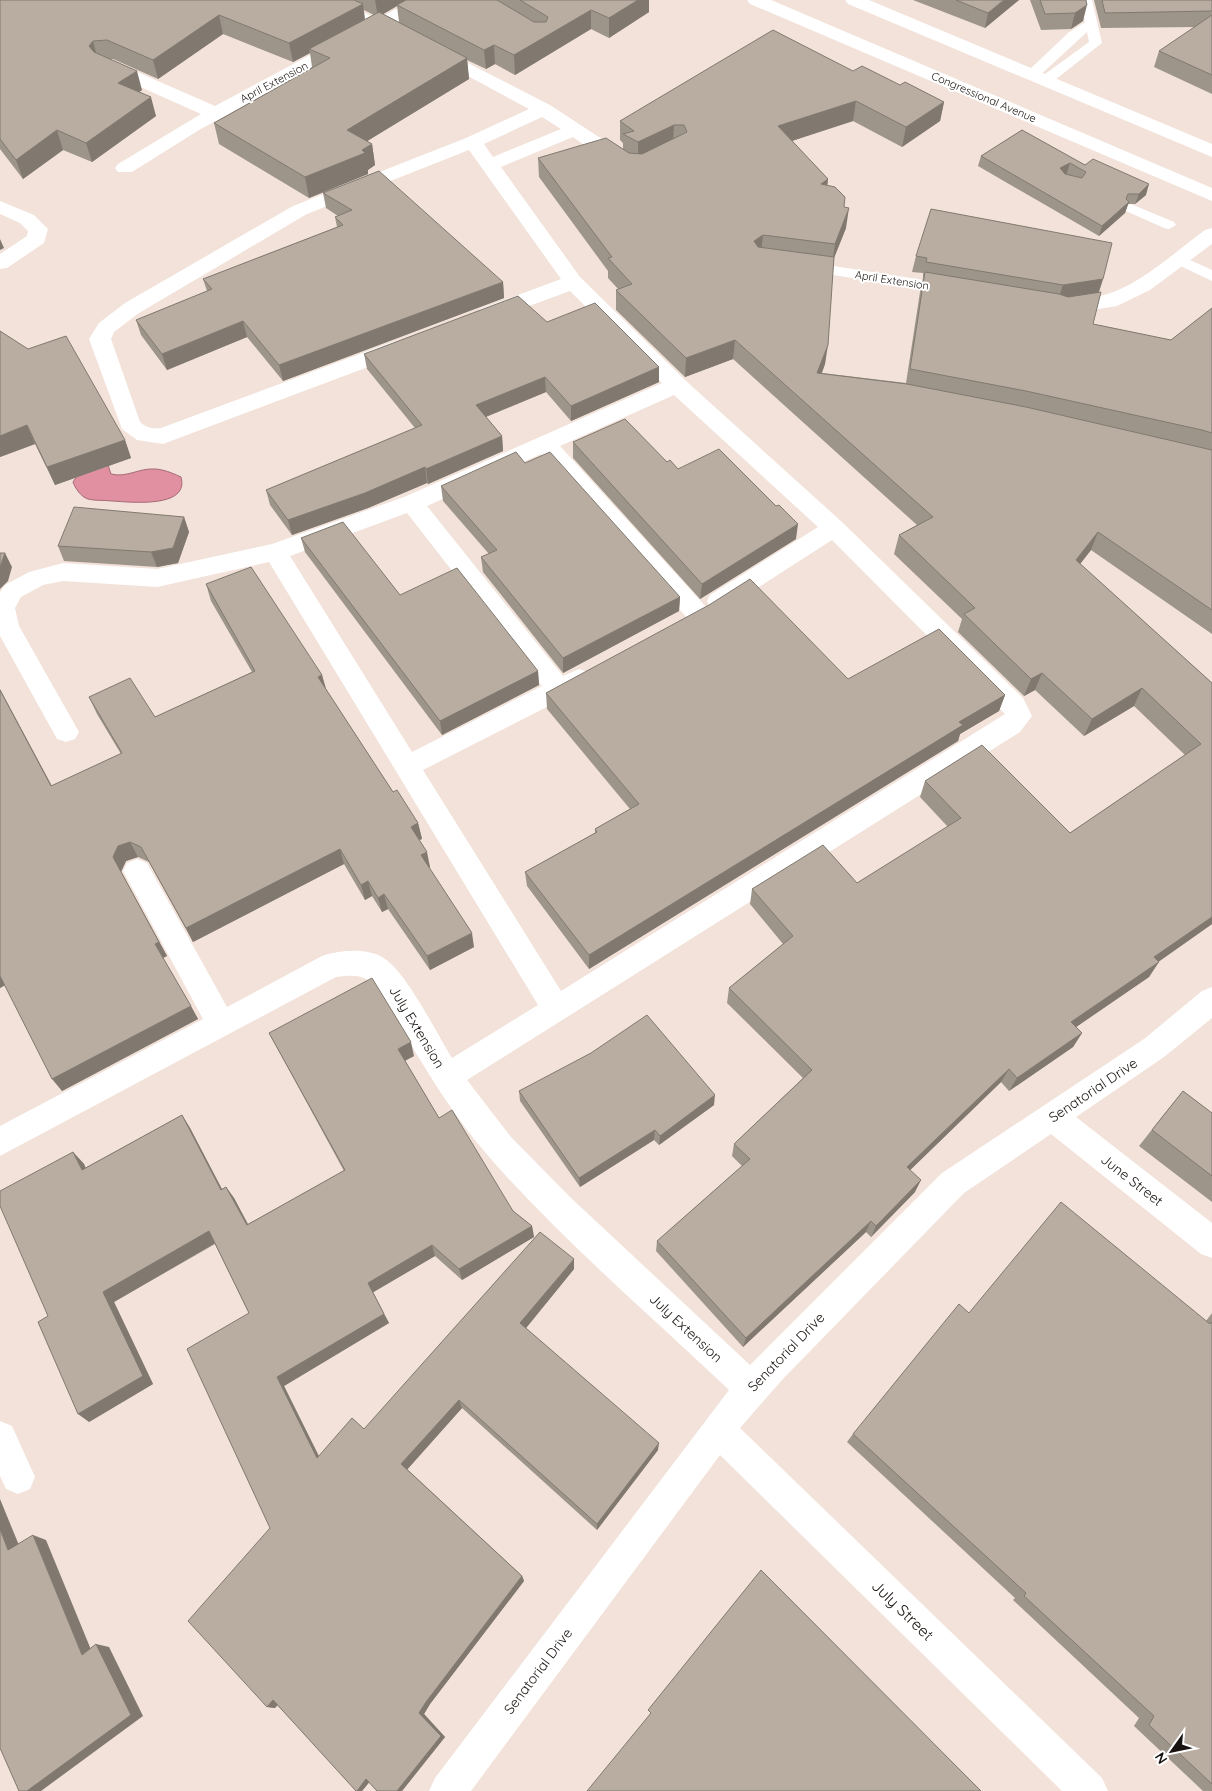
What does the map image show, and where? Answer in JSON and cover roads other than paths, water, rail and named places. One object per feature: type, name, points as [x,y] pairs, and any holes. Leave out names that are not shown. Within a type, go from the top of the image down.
[{"type":"street","name":"April Extension","points":[[125,168],[215,113],[426,0]]},
{"type":"street","name":"Congressional Avenue","points":[[756,0],[1212,195]]},
{"type":"street","points":[[854,0],[1212,151]]},
{"type":"street","points":[[382,24],[399,32]]},
{"type":"street","points":[[416,42],[543,109],[612,154]]},
{"type":"street","points":[[106,65],[215,113]]},
{"type":"street","points":[[414,341],[163,436],[153,436],[135,431],[130,424],[100,339],[106,328],[132,308],[300,210],[473,142],[543,109]]},
{"type":"street","points":[[489,165],[575,130]]},
{"type":"street","points":[[447,1077],[1012,724],[1019,716],[1014,705],[834,528],[677,385],[573,282],[473,142]]},
{"type":"street","points":[[0,207],[27,219],[38,229],[36,239],[0,263]]},
{"type":"street","points":[[1053,306],[1110,301],[1143,285],[1180,260],[1212,234]]},
{"type":"street","points":[[470,320],[573,282]]},
{"type":"street","points":[[66,732],[7,626],[4,608],[13,591],[38,578],[63,572],[157,578],[275,552],[412,503],[677,385]]},
{"type":"street","points":[[544,443],[689,619],[834,528]]},
{"type":"street","points":[[412,503],[559,689]]},
{"type":"street","points":[[275,552],[557,1010]]},
{"type":"street","points":[[406,766],[602,666]]},
{"type":"street","points":[[137,871],[221,1024]]},
{"type":"street","name":"July Extension","points":[[0,1142],[332,965],[353,963],[373,966],[388,979],[447,1077],[500,1147],[559,1208],[751,1388]]},
{"type":"street","name":"Senatorial Drive","points":[[448,1791],[751,1388],[953,1183],[1154,1048],[1212,1000]]},
{"type":"street","name":"June Street","points":[[1052,1117],[1212,1244]]},
{"type":"street","name":"July Street","points":[[718,1430],[1089,1791]]},
{"type":"street","points":[[0,1438],[18,1477]]},
{"type":"lane","points":[[328,0],[382,24]]},
{"type":"lane","points":[[1039,78],[1096,43],[1086,0],[1100,0]]},
{"type":"lane","points":[[1039,78],[1073,36],[1091,23]]},
{"type":"lane","points":[[1130,208],[1169,225]]},
{"type":"lane","points":[[1180,260],[1212,276]]},
{"type":"lane","name":"April Extension","points":[[790,265],[966,292]]}]
